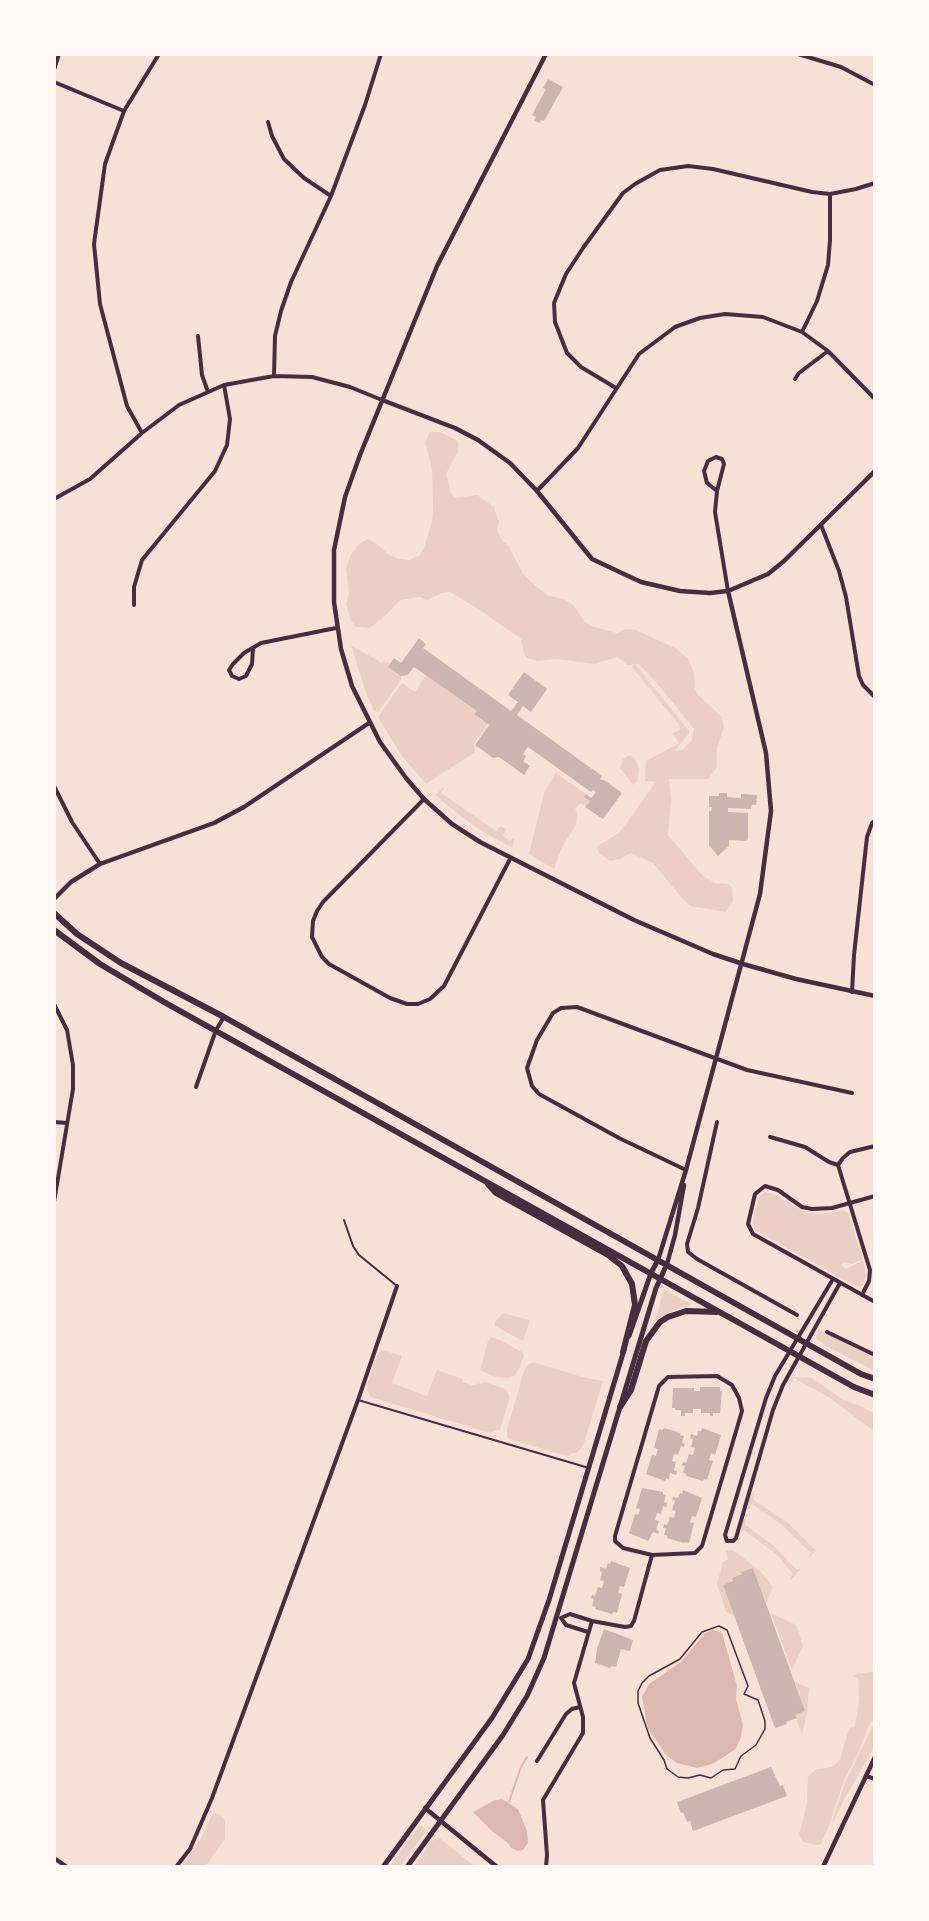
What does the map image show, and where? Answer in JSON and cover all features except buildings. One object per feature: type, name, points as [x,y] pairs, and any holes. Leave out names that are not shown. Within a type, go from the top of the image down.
[{"type":"main road","points":[[54,913],[77,934],[121,963],[224,1017],[861,1374],[875,1379]]},
{"type":"main road","points":[[54,930],[100,964],[216,1030],[854,1387],[875,1395]]},
{"type":"main road","points":[[382,1867],[492,1718],[528,1659],[540,1629],[589,1468],[635,1305],[632,1284],[622,1266],[608,1255],[496,1193],[484,1179]]},
{"type":"main road","points":[[623,1352],[651,1273],[658,1260]]},
{"type":"main road","points":[[406,1867],[512,1722],[544,1658],[660,1278],[667,1264]]},
{"type":"main road","points":[[620,1407],[631,1390],[646,1341],[660,1322],[686,1311],[722,1312]]},
{"type":"street","points":[[54,70],[59,54]]},
{"type":"street","points":[[142,434],[127,406],[100,304],[94,243],[105,164],[124,111],[159,54]]},
{"type":"street","points":[[274,376],[274,336],[281,311],[291,282],[331,196],[362,114],[381,54]]},
{"type":"street","points":[[546,54],[437,266],[345,497],[338,523],[334,571],[336,628],[352,686],[369,723],[390,758],[424,799],[452,824],[480,842],[634,920],[743,964],[875,996]]},
{"type":"street","points":[[798,54],[841,67],[875,85]]},
{"type":"street","points":[[54,82],[124,111]]},
{"type":"street","points":[[268,122],[272,136],[284,159],[304,178],[331,196]]},
{"type":"street","points":[[616,388],[581,367],[567,353],[555,322],[554,303],[566,274],[623,194],[635,184],[660,170],[688,166],[713,169],[796,189],[830,194],[875,183]]},
{"type":"street","points":[[802,332],[817,301],[828,265],[830,194]]},
{"type":"street","points":[[537,491],[578,448],[639,354],[675,327],[700,318],[725,314],[763,317],[802,332],[828,351],[875,399]]},
{"type":"street","points":[[198,336],[202,375],[208,392]]},
{"type":"street","points":[[795,379],[799,373],[828,351]]},
{"type":"street","points":[[54,499],[90,479],[179,405],[224,385],[274,376],[312,377],[350,387],[447,424],[478,440],[510,463],[537,491],[592,559],[641,582],[680,591],[710,593],[728,591],[768,574],[875,471]]},
{"type":"street","points":[[134,605],[134,587],[142,561],[215,471],[227,445],[230,419],[224,385]]},
{"type":"street","points":[[658,1260],[686,1170],[743,964],[760,894],[771,811],[766,753],[728,591],[715,512],[717,491],[724,464],[717,456],[708,461],[704,471],[707,483],[717,491]]},
{"type":"street","points":[[821,525],[839,571],[846,597],[860,676],[863,685],[875,697]]},
{"type":"street","points":[[254,648],[252,664],[246,676],[239,679],[232,676],[229,670],[231,667],[244,653],[261,644],[336,628]]},
{"type":"street","points":[[54,899],[71,882],[100,864],[213,823],[244,807],[369,723]]},
{"type":"street","points":[[54,786],[72,822],[100,864]]},
{"type":"street","points":[[424,799],[323,902],[317,911],[313,921],[312,937],[322,957],[329,964],[390,998],[408,1004],[418,1004],[430,999],[444,986],[510,859]]},
{"type":"street","points":[[852,992],[867,837],[875,821]]},
{"type":"street","points":[[54,1004],[67,1030],[73,1065],[73,1089],[54,1202]]},
{"type":"street","points":[[686,1170],[619,1138],[539,1094],[532,1086],[527,1068],[547,1020],[553,1012],[569,1006],[577,1006],[747,1070],[852,1093]]},
{"type":"street","points":[[196,1087],[216,1030],[224,1017]]},
{"type":"street","points":[[54,1122],[67,1123]]},
{"type":"street","points":[[717,1122],[698,1208],[687,1244],[688,1252],[796,1315]]},
{"type":"street","points":[[770,1137],[805,1147],[838,1165]]},
{"type":"street","points":[[838,1165],[850,1152],[875,1146]]},
{"type":"street","points":[[838,1165],[870,1270],[869,1281],[862,1295]]},
{"type":"street","points":[[667,1264],[675,1235],[686,1170]]},
{"type":"street","points":[[875,1196],[832,1208],[812,1209],[802,1207],[778,1190],[765,1186],[755,1194],[748,1224],[753,1234],[875,1302]]},
{"type":"street","points":[[833,1279],[775,1376],[766,1398],[725,1535],[729,1542],[736,1538],[773,1410],[783,1385],[840,1283]]},
{"type":"street","points":[[176,1867],[190,1849],[212,1798],[358,1400],[397,1286]]},
{"type":"street","points":[[827,1332],[875,1355]]},
{"type":"street","points":[[717,1376],[732,1385],[739,1398],[742,1411],[702,1546],[695,1553],[652,1555],[622,1548],[615,1541],[615,1536],[659,1386],[668,1377],[717,1376]]},
{"type":"street","points":[[588,1632],[566,1624],[561,1618],[570,1614],[625,1627],[633,1624],[652,1555]]},
{"type":"street","points":[[546,1867],[543,1800],[583,1733],[583,1717],[574,1683],[592,1621]]},
{"type":"street","points":[[537,1761],[566,1714],[580,1707]]},
{"type":"street","points":[[823,1867],[875,1757]]},
{"type":"street","points":[[866,1776],[875,1779]]},
{"type":"street","points":[[425,1808],[497,1867]]},
{"type":"street","points":[[54,1858],[67,1867]]},
{"type":"lane","points":[[344,1220],[353,1246],[359,1255],[397,1286]]},
{"type":"lane","points":[[358,1400],[589,1468]]},
{"type":"path","points":[[719,1626],[727,1630],[748,1686],[744,1694],[758,1701],[765,1721],[765,1729],[756,1745],[741,1756],[735,1770],[723,1770],[711,1779],[700,1775],[688,1778],[678,1777],[667,1769],[645,1728],[638,1703],[640,1686],[649,1676],[680,1659],[705,1630],[719,1626]]},
{"type":"shaded area","points":[[430,432],[440,432],[458,441],[458,452],[446,474],[451,493],[455,498],[477,495],[494,507],[499,522],[497,530],[501,539],[509,547],[523,574],[538,588],[547,595],[566,600],[573,605],[585,622],[594,627],[617,633],[625,629],[636,630],[675,648],[688,658],[694,673],[695,689],[698,695],[722,717],[724,727],[717,748],[717,767],[708,779],[669,779],[671,800],[668,835],[702,875],[715,883],[729,884],[732,888],[733,901],[726,912],[690,906],[653,863],[631,853],[610,861],[597,849],[597,846],[619,833],[656,782],[645,781],[646,761],[679,743],[672,734],[680,729],[680,726],[632,667],[635,664],[627,665],[617,657],[595,664],[555,659],[537,661],[527,658],[521,639],[450,592],[427,600],[420,597],[400,600],[370,628],[356,627],[351,621],[346,604],[349,594],[346,569],[350,556],[359,544],[367,539],[376,543],[389,555],[409,560],[419,556],[424,548],[433,509],[432,469],[425,442]],"holes":[[[635,664],[639,664],[661,688],[694,729],[692,740],[682,750],[675,751],[690,732]]]},
{"type":"shaded area","points":[[351,645],[382,663],[384,661],[390,664],[388,667],[401,676],[401,680],[378,712],[374,711],[366,693]]},
{"type":"shaded area","points":[[426,675],[477,711],[474,714],[487,725],[474,744],[475,752],[426,784],[401,755],[378,717],[402,683],[415,692]]},
{"type":"shaded area","points":[[630,755],[635,758],[639,769],[637,781],[633,785],[620,768],[623,759]]},
{"type":"shaded area","points":[[556,773],[586,794],[585,797],[590,801],[585,806],[580,803],[575,810],[577,812],[576,825],[562,847],[554,869],[529,854],[545,790]]},
{"type":"shaded area","points":[[443,787],[441,793],[496,831],[500,826],[506,829],[503,836],[510,841],[515,837],[512,847],[478,829],[447,805],[436,795]]},
{"type":"shaded area","points":[[765,1192],[774,1194],[807,1213],[822,1214],[842,1210],[848,1213],[863,1259],[852,1264],[845,1262],[842,1264],[846,1269],[863,1260],[866,1276],[862,1286],[857,1287],[755,1230],[753,1222],[755,1211],[760,1195]]},
{"type":"shaded area","points":[[664,1289],[692,1305],[674,1310],[655,1321]]},
{"type":"shaded area","points":[[503,1313],[530,1320],[523,1341],[495,1326],[494,1323]]},
{"type":"shaded area","points":[[819,1330],[875,1358],[875,1371],[826,1346],[816,1338]]},
{"type":"shaded area","points":[[491,1337],[524,1355],[514,1376],[495,1377],[480,1370]]},
{"type":"shaded area","points":[[383,1350],[402,1356],[392,1383],[427,1396],[437,1370],[463,1379],[462,1382],[472,1385],[486,1382],[506,1389],[510,1397],[500,1429],[490,1433],[371,1397],[367,1384],[378,1353]]},
{"type":"shaded area","points":[[533,1362],[603,1381],[583,1446],[577,1453],[571,1453],[570,1456],[556,1453],[510,1439],[507,1436],[524,1371],[527,1365]]},
{"type":"shaded area","points":[[793,1377],[812,1378],[844,1400],[875,1414],[875,1432],[830,1398],[794,1378],[792,1382],[789,1382],[788,1380]]},
{"type":"shaded area","points":[[754,1493],[754,1500],[789,1524],[815,1550],[818,1548],[808,1559],[811,1553],[782,1525],[752,1504],[750,1509],[747,1509],[751,1494]]},
{"type":"shaded area","points":[[746,1518],[745,1525],[773,1545],[797,1570],[801,1568],[791,1580],[793,1574],[776,1554],[744,1530],[740,1534]]},
{"type":"shaded area","points":[[733,1550],[760,1571],[773,1587],[766,1603],[753,1568],[732,1578],[733,1581],[723,1585],[734,1616],[726,1612],[717,1584],[723,1562],[728,1559],[726,1551]]},
{"type":"shaded area","points":[[771,1613],[796,1625],[798,1630],[803,1646],[792,1670]]},
{"type":"shaded area","points":[[713,1630],[722,1633],[737,1686],[736,1699],[743,1725],[736,1749],[712,1764],[697,1768],[677,1763],[667,1756],[648,1728],[642,1697],[649,1684],[681,1662],[704,1634]]},
{"type":"shaded area","points":[[875,1671],[875,1718],[869,1725],[856,1758],[844,1780],[821,1844],[803,1842],[799,1834],[807,1803],[808,1776],[815,1770],[832,1767],[840,1760],[849,1728],[855,1727],[859,1699],[858,1678],[852,1675]]},
{"type":"shaded area","points":[[795,1682],[809,1688],[802,1735],[795,1715],[805,1711]]},
{"type":"shaded area","points":[[875,1721],[875,1746],[831,1826],[845,1783]]},
{"type":"shaded area","points":[[502,1799],[518,1809],[527,1831],[528,1843],[523,1850],[518,1851],[511,1848],[473,1812],[495,1800]]},
{"type":"shaded area","points":[[214,1813],[219,1814],[225,1820],[225,1839],[205,1867],[181,1867],[201,1838]]},
{"type":"shaded area","points":[[420,1825],[427,1830],[400,1867],[389,1867]]},
{"type":"shaded area","points":[[438,1837],[476,1867],[413,1867],[432,1841]]},
{"type":"waterway","points":[[509,1802],[521,1767],[527,1757]]}]
